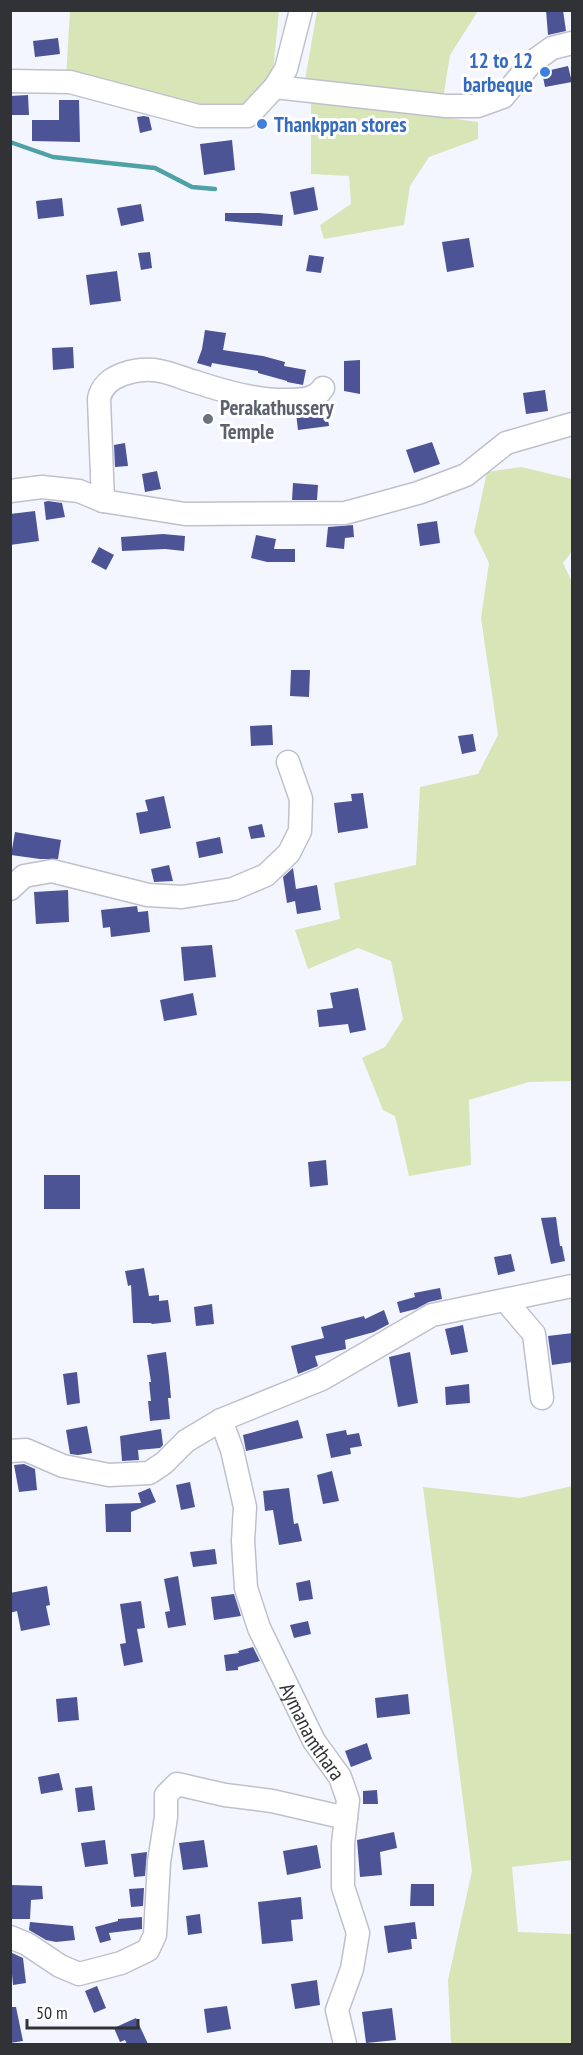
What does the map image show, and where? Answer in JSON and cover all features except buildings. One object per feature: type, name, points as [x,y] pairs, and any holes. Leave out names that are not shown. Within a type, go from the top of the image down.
[{"type":"street","points":[[10,81],[70,82],[198,116],[248,116],[275,87],[286,69],[301,10]]},
{"type":"street","points":[[275,87],[446,106],[478,106],[503,97],[531,63],[552,48],[573,43]]},
{"type":"street","points":[[103,501],[99,399],[103,388],[120,375],[140,371],[160,371],[245,397],[284,400],[312,398],[323,388]]},
{"type":"street","points":[[10,491],[42,487],[79,491],[103,501],[184,514],[345,513],[418,493],[466,476],[506,443],[573,424]]},
{"type":"street","points":[[10,889],[24,876],[52,871],[148,895],[182,897],[233,889],[266,875],[289,853],[300,831],[301,799],[288,762]]},
{"type":"street","points":[[10,1451],[26,1450],[63,1466],[109,1474],[149,1473],[164,1463],[186,1441],[221,1419],[322,1378],[432,1315],[573,1286]]},
{"type":"street","points":[[505,1299],[534,1334],[542,1398]]},
{"type":"street","name":"Aymanamthara","points":[[221,1419],[232,1450],[245,1507],[243,1541],[246,1588],[259,1628],[314,1742],[340,1777],[348,1800],[343,1844],[343,1887],[358,1933],[352,1969],[337,2010],[345,2044]]},
{"type":"street","points":[[10,1937],[27,1944],[60,1966],[79,1974],[121,1963],[148,1950],[155,1935],[166,1795],[177,1784],[225,1795],[272,1800],[346,1818]]},
{"type":"green space","points":[[70,11],[279,11],[273,72],[244,110],[201,108],[66,78]]},
{"type":"green space","points":[[317,11],[478,11],[450,55],[443,99],[305,80]]},
{"type":"green space","points":[[311,102],[478,122],[478,139],[429,157],[410,186],[404,225],[324,239],[320,225],[351,204],[349,176],[311,174]]},
{"type":"green space","points":[[521,467],[572,479],[572,551],[563,563],[572,582],[572,1081],[529,1082],[469,1100],[471,1165],[409,1176],[395,1116],[383,1110],[362,1058],[385,1047],[403,1019],[391,961],[358,948],[308,969],[295,930],[340,919],[334,883],[416,865],[420,787],[478,774],[498,735],[481,618],[489,563],[474,532],[487,472]]},
{"type":"green space","points":[[572,1486],[572,1860],[512,1867],[518,1932],[572,1934],[572,2044],[451,2044],[448,1980],[472,1871],[423,1487],[520,1498]]},
{"type":"waterway","points":[[10,142],[53,157],[155,168],[192,187],[215,189]]},
{"type":"place","name":"12 to 12 barbeque","points":[[545,72]]},
{"type":"place","name":"Thankppan stores","points":[[262,124]]},
{"type":"place","name":"Perakathussery Temple","points":[[208,419]]}]
